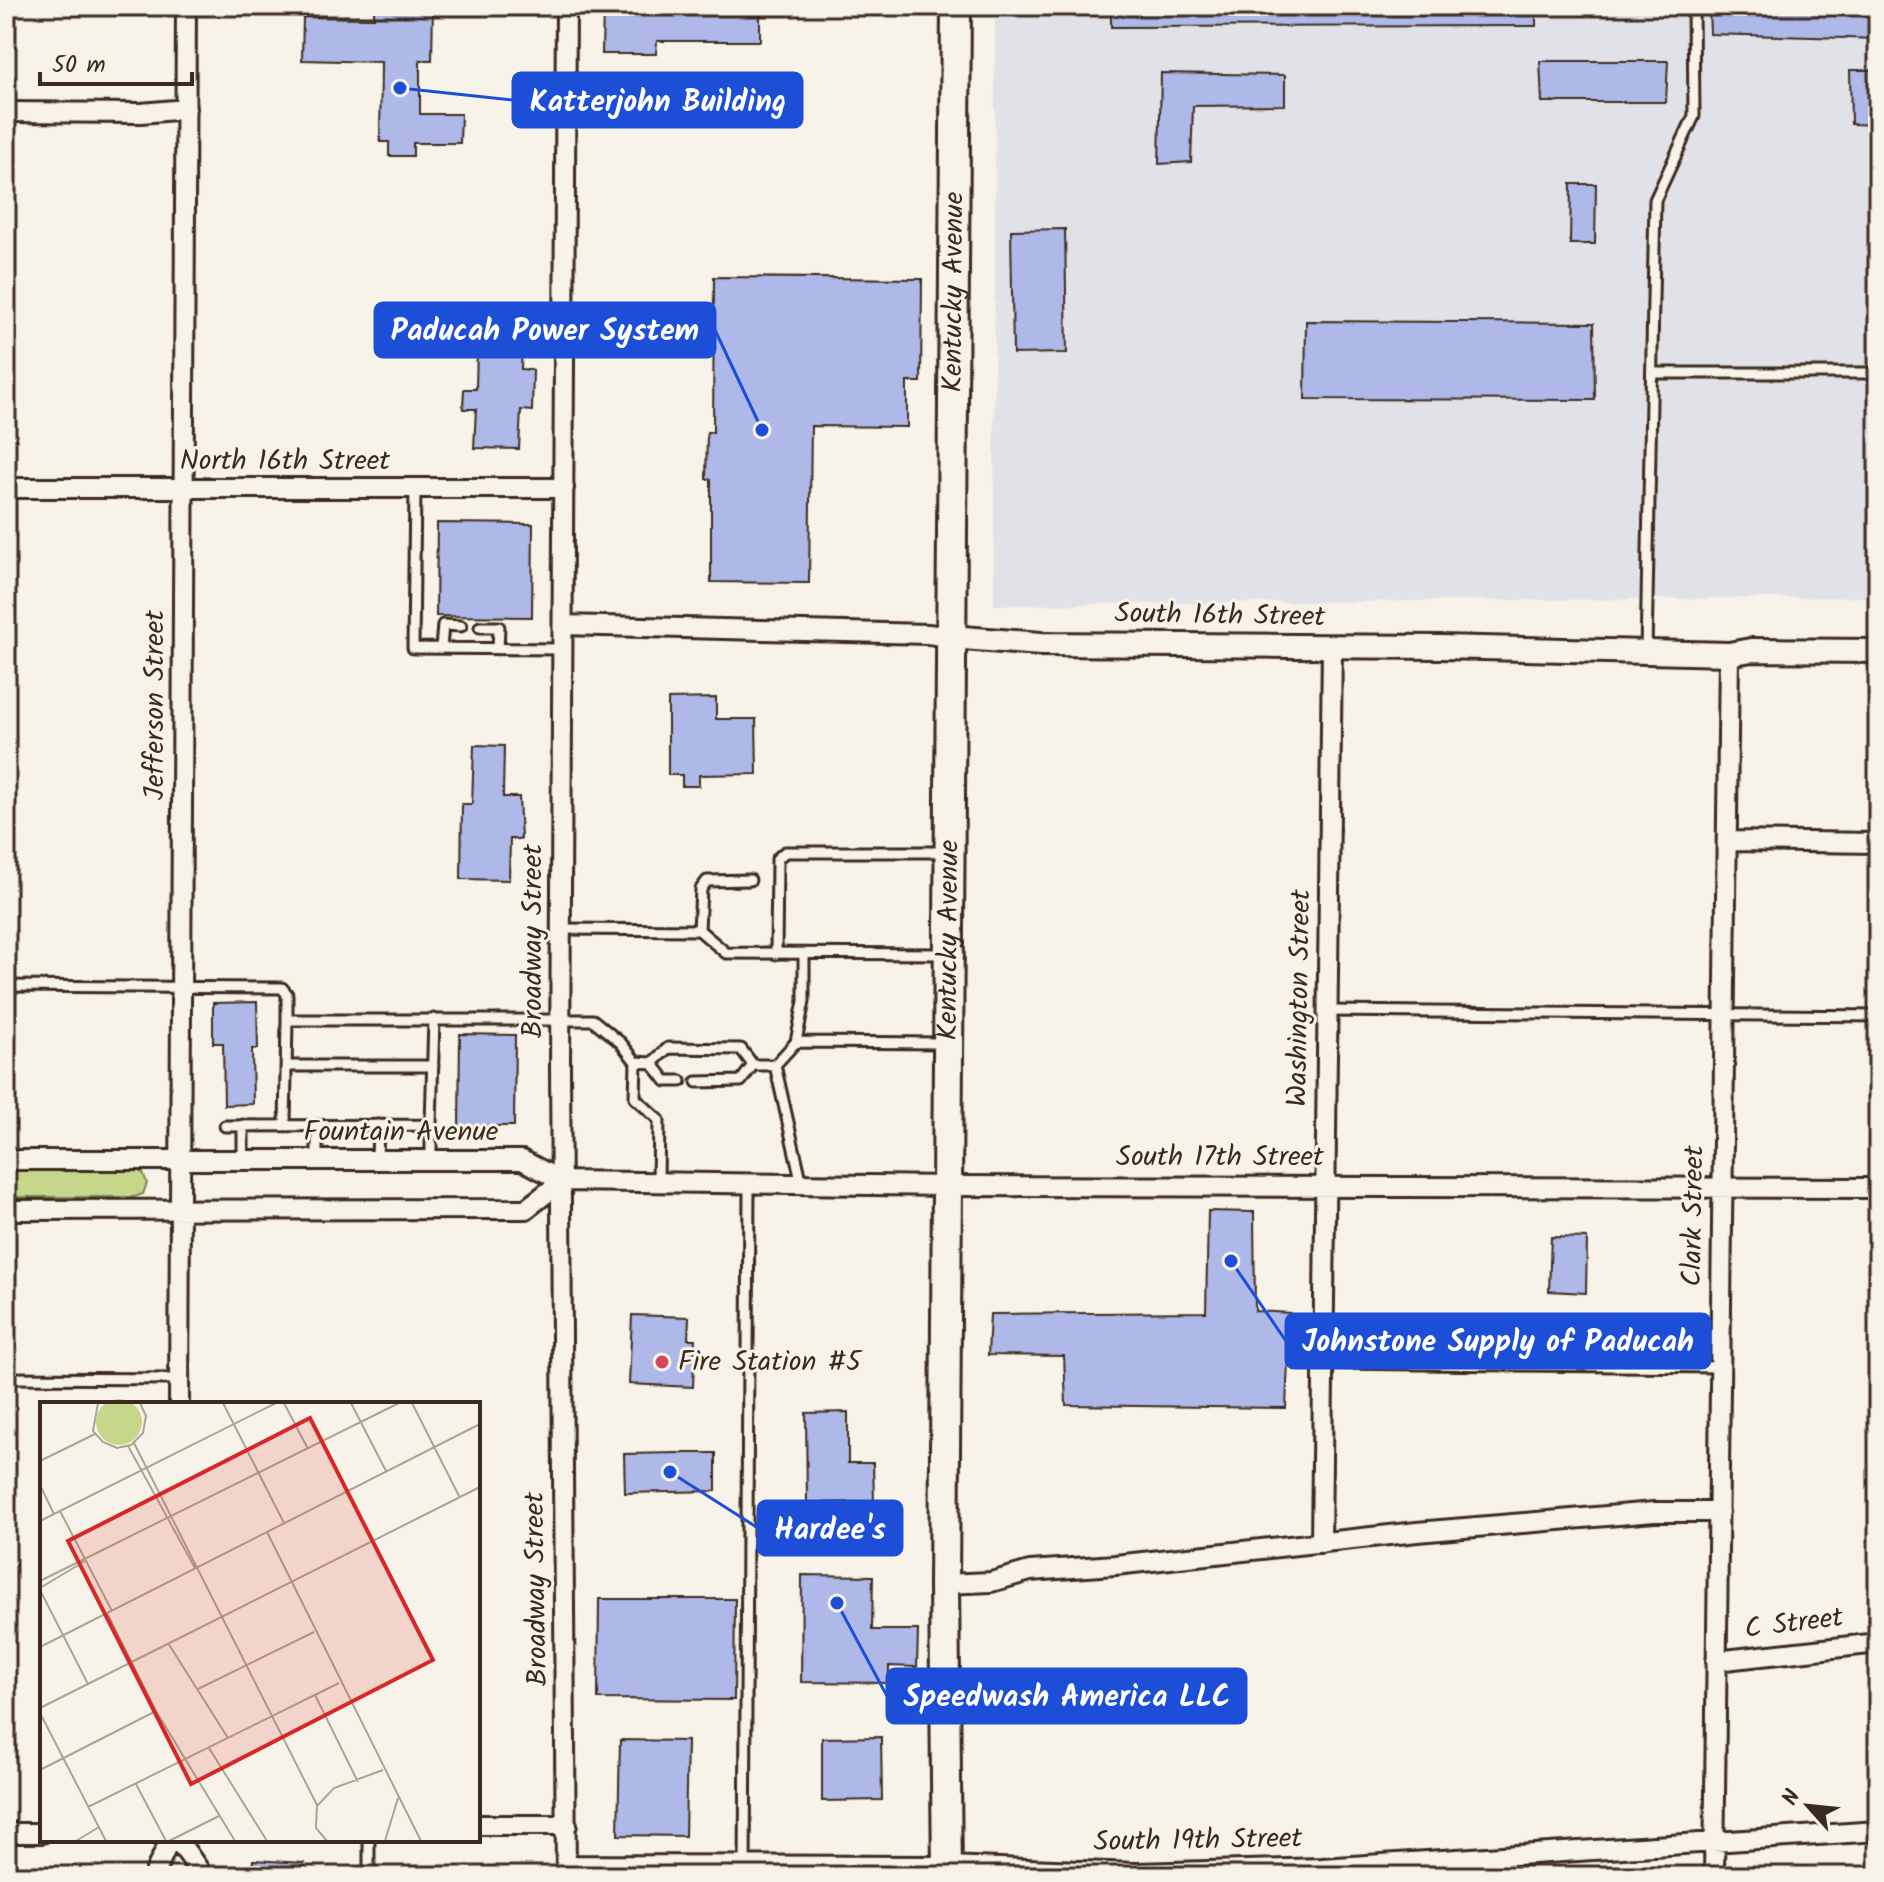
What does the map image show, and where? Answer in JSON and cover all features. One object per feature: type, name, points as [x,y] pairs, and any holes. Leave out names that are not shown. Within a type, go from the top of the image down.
[{"type":"main road","name":"Kentucky Avenue","points":[[947,1871],[944,1584],[956,6]]},
{"type":"street","name":"Jefferson Street","points":[[179,1402],[186,6]]},
{"type":"street","name":"Broadway Street","points":[[566,6],[560,1018],[566,1871]]},
{"type":"street","points":[[6,112],[141,113],[186,109]]},
{"type":"street","name":"North 16th Street","points":[[6,488],[564,488]]},
{"type":"street","name":"South 16th Street","points":[[563,625],[928,634],[1041,644],[1729,654],[1751,650],[1878,651]]},
{"type":"street","name":"Washington Street","points":[[1321,1543],[1332,647]]},
{"type":"street","name":"Clark Street","points":[[1714,1876],[1729,654]]},
{"type":"street","points":[[1727,841],[1878,843]]},
{"type":"street","name":"Fountain Avenue","points":[[6,1160],[522,1160],[562,1181]]},
{"type":"street","points":[[6,1210],[526,1209],[562,1181]]},
{"type":"street","name":"South 17th Street","points":[[562,1181],[949,1186],[1878,1188]]},
{"type":"street","points":[[944,1584],[991,1582],[1030,1571],[1620,1514],[1719,1512]]},
{"type":"street","name":"C Street","points":[[1716,1661],[1878,1643]]},
{"type":"street","points":[[480,1825],[567,1825]]},
{"type":"street","name":"South 19th Street","points":[[566,1871],[1322,1872],[1878,1831]]},
{"type":"street","points":[[6,1833],[40,1833]]},
{"type":"street","points":[[155,1876],[169,1842]]},
{"type":"street","points":[[179,1842],[199,1870],[199,1876]]},
{"type":"lane","points":[[1646,652],[1655,200],[1694,116],[1693,6]]},
{"type":"lane","points":[[1652,373],[1878,373]]},
{"type":"lane","points":[[415,489],[413,648],[562,649]]},
{"type":"lane","points":[[441,648],[443,625],[461,626]]},
{"type":"lane","points":[[480,627],[499,627],[498,649]]},
{"type":"lane","points":[[776,954],[777,859],[785,852],[950,852]]},
{"type":"lane","points":[[699,930],[701,889],[707,881],[750,880]]},
{"type":"lane","points":[[561,929],[699,930],[726,953],[949,954]]},
{"type":"lane","points":[[753,1065],[775,1065],[796,1042],[804,1001],[804,955]]},
{"type":"lane","points":[[6,986],[282,988],[287,994],[285,1125]]},
{"type":"lane","points":[[1327,1011],[1878,1016]]},
{"type":"lane","points":[[431,1160],[434,1019]]},
{"type":"lane","points":[[287,1020],[593,1020],[621,1043],[636,1062],[635,1098],[659,1120],[658,1182]]},
{"type":"lane","points":[[796,1042],[949,1043]]},
{"type":"lane","points":[[636,1062],[652,1063],[668,1048],[741,1049],[753,1065]]},
{"type":"lane","points":[[652,1063],[666,1081],[681,1081]]},
{"type":"lane","points":[[697,1082],[741,1081],[753,1065]]},
{"type":"lane","points":[[775,1065],[802,1184]]},
{"type":"lane","points":[[286,1066],[433,1066]]},
{"type":"lane","points":[[243,1125],[243,1160]]},
{"type":"lane","points":[[317,1125],[317,1160]]},
{"type":"lane","points":[[377,1160],[378,1125]]},
{"type":"lane","points":[[225,1126],[431,1125]]},
{"type":"lane","points":[[745,1871],[749,1183]]},
{"type":"lane","points":[[1323,1363],[1720,1367]]},
{"type":"lane","points":[[6,1378],[179,1379]]},
{"type":"lane","points":[[369,1842],[369,1876]]},
{"type":"shaded area","points":[[995,6],[1878,6],[1878,597],[994,605]]},
{"type":"green space","points":[[6,1169],[137,1170],[143,1173],[147,1183],[143,1194],[134,1197],[6,1197]]},
{"type":"building","points":[[374,6],[433,6],[432,60],[420,60],[420,114],[461,114],[460,143],[413,143],[413,156],[389,156],[389,142],[380,142],[381,62],[302,60],[303,17],[374,18]]},
{"type":"building","points":[[603,6],[760,6],[760,41],[657,41],[656,54],[602,54]]},
{"type":"building","points":[[1111,6],[1536,6],[1536,26],[1111,27]]},
{"type":"building","points":[[1709,6],[1878,6],[1878,39],[1710,34]]},
{"type":"building","points":[[1540,61],[1668,61],[1666,102],[1542,102]]},
{"type":"building","points":[[1850,70],[1878,70],[1878,125],[1851,124]]},
{"type":"building","points":[[1161,73],[1285,75],[1285,105],[1193,106],[1191,162],[1159,164]]},
{"type":"building","points":[[1571,184],[1596,184],[1595,244],[1570,244]]},
{"type":"building","points":[[1065,229],[1067,353],[1013,354],[1011,230]]},
{"type":"building","points":[[714,277],[922,279],[921,382],[907,382],[907,427],[811,426],[809,583],[711,582],[711,479],[706,479],[707,432],[713,432]]},
{"type":"building","points":[[1306,321],[1594,323],[1595,400],[1305,399]]},
{"type":"building","points":[[502,341],[522,344],[521,369],[533,370],[532,411],[521,410],[519,449],[474,448],[476,409],[463,409],[464,389],[476,389],[477,347]]},
{"type":"building","points":[[437,523],[533,524],[532,617],[436,616]]},
{"type":"building","points":[[716,698],[716,719],[756,719],[757,774],[699,775],[699,786],[682,786],[682,775],[668,775],[668,699]]},
{"type":"building","points":[[474,745],[504,746],[503,797],[519,797],[521,839],[510,839],[509,880],[461,879],[462,804],[472,804]]},
{"type":"building","points":[[257,1002],[258,1049],[252,1049],[253,1104],[224,1105],[223,1043],[213,1043],[213,1003]]},
{"type":"building","points":[[460,1034],[515,1035],[514,1126],[459,1126]]},
{"type":"building","points":[[1208,1211],[1254,1212],[1255,1311],[1290,1313],[1286,1408],[1066,1405],[1064,1356],[988,1355],[990,1314],[1206,1312]]},
{"type":"building","points":[[1551,1237],[1587,1238],[1586,1293],[1549,1291]]},
{"type":"building","name":"Fire Station #5","points":[[632,1315],[689,1317],[688,1339],[695,1339],[693,1387],[629,1384]]},
{"type":"building","points":[[848,1412],[848,1463],[873,1463],[874,1502],[807,1503],[806,1413]]},
{"type":"building","points":[[716,1453],[716,1491],[625,1493],[624,1454]]},
{"type":"building","points":[[802,1575],[873,1576],[872,1630],[918,1630],[917,1667],[889,1666],[889,1683],[801,1682]]},
{"type":"building","points":[[599,1599],[735,1599],[734,1700],[598,1699]]},
{"type":"building","points":[[881,1737],[882,1800],[822,1801],[822,1738]]},
{"type":"building","points":[[620,1740],[687,1741],[685,1836],[618,1835]]},
{"type":"building","points":[[253,1860],[304,1863],[304,1876],[252,1876]]},
{"type":"place","name":"Katterjohn Building","points":[[400,88]]},
{"type":"place","name":"Paducah Power System","points":[[762,430]]},
{"type":"place","name":"Johnstone Supply of Paducah","points":[[1231,1261]]},
{"type":"place","name":"Fire Station #5","points":[[662,1362]]},
{"type":"place","name":"Hardee's","points":[[670,1472]]},
{"type":"place","name":"Speedwash America LLC","points":[[837,1603]]}]
